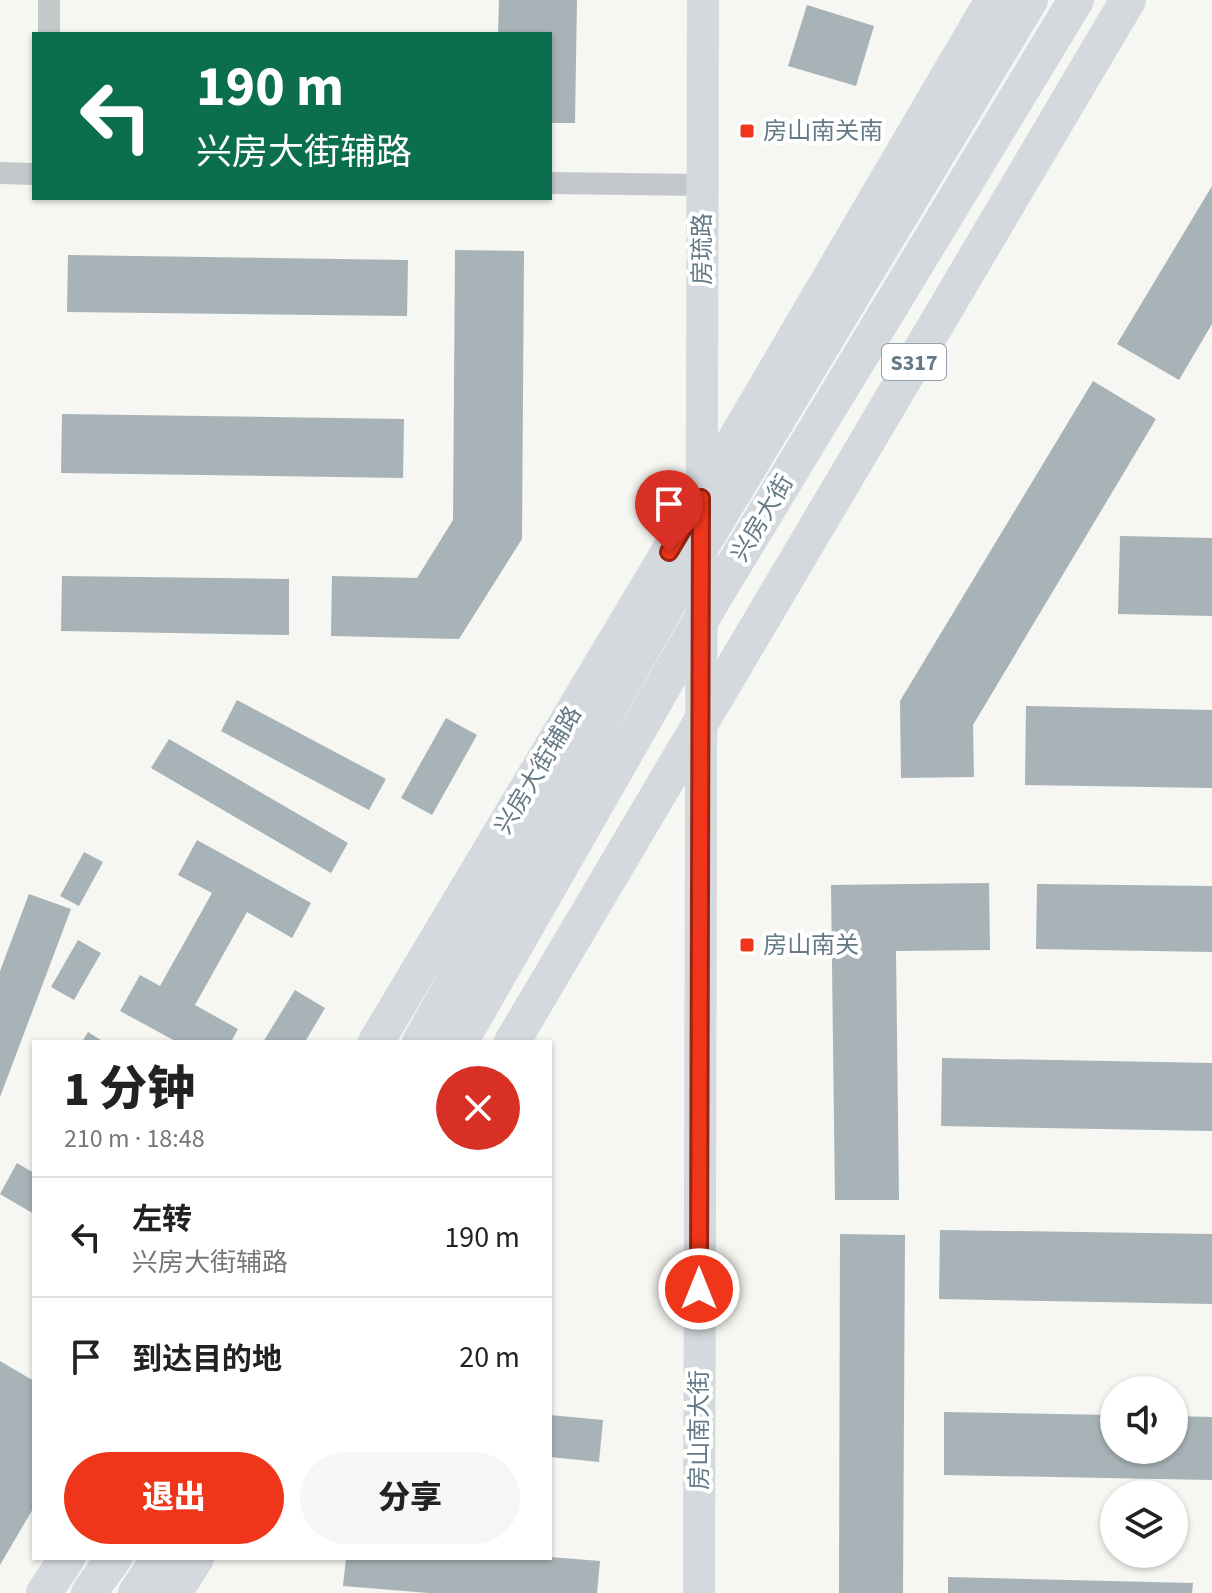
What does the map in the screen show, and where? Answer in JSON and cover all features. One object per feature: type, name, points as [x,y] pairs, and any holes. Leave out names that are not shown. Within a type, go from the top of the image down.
[{"type":"main road","name":"房琉路","points":[[701,498],[703,0]]},
{"type":"main road","points":[[701,498],[993,0]]},
{"type":"main road","name":"兴房大街","points":[[421,1040],[691,563],[1030,0]]},
{"type":"main road","name":"兴房大街","points":[[461,1040],[709,606],[1076,0]]},
{"type":"main road","name":"S317","points":[[513,1040],[1128,0]]},
{"type":"main road","name":"房山南大街","points":[[699,1593],[701,498]]},
{"type":"main road","name":"兴房大街辅路","points":[[377,1040],[701,498]]},
{"type":"main road","points":[[89,1593],[113,1560]]},
{"type":"main road","points":[[136,1593],[159,1560]]},
{"type":"main road","points":[[174,1593],[195,1560]]},
{"type":"street","points":[[49,0],[49,32]]},
{"type":"street","points":[[0,173],[32,174]]},
{"type":"street","points":[[552,183],[702,185]]},
{"type":"building","points":[[499,0],[577,0],[575,123],[552,123],[552,32],[498,32]]},
{"type":"building","points":[[807,5],[874,26],[856,86],[788,66]]},
{"type":"building","points":[[1212,186],[1212,324],[1179,380],[1117,344]]},
{"type":"building","points":[[455,250],[524,251],[522,539],[459,639],[331,636],[332,576],[417,578],[453,520]]},
{"type":"building","points":[[68,255],[408,260],[407,316],[67,312]]},
{"type":"building","points":[[1093,381],[1156,419],[973,725],[974,777],[901,778],[900,701]]},
{"type":"building","points":[[62,414],[404,419],[403,478],[61,473]]},
{"type":"building","points":[[1120,536],[1212,538],[1212,616],[1118,614]]},
{"type":"building","points":[[62,576],[289,579],[289,635],[61,631]]},
{"type":"building","points":[[237,700],[386,779],[369,810],[221,731]]},
{"type":"building","points":[[1026,706],[1212,710],[1212,788],[1025,785]]},
{"type":"building","points":[[446,718],[477,735],[432,815],[401,798]]},
{"type":"building","points":[[169,739],[348,843],[331,873],[151,768]]},
{"type":"building","points":[[197,840],[311,903],[292,938],[247,912],[195,1005],[238,1029],[232,1040],[173,1040],[120,1011],[140,975],[160,986],[212,893],[178,875]]},
{"type":"building","points":[[84,852],[103,862],[79,906],[60,896]]},
{"type":"building","points":[[989,883],[990,950],[896,951],[899,1200],[835,1200],[831,885]]},
{"type":"building","points":[[1037,884],[1212,886],[1212,952],[1036,949]]},
{"type":"building","points":[[29,894],[71,909],[0,1097],[0,971]]},
{"type":"building","points":[[78,940],[101,953],[74,1000],[51,987]]},
{"type":"building","points":[[295,990],[325,1008],[306,1040],[264,1040]]},
{"type":"building","points":[[88,1032],[101,1040],[83,1040]]},
{"type":"building","points":[[942,1058],[1212,1063],[1212,1131],[941,1126]]},
{"type":"building","points":[[17,1163],[32,1172],[32,1213],[0,1194]]},
{"type":"building","points":[[940,1230],[1212,1234],[1212,1304],[939,1299]]},
{"type":"building","points":[[840,1234],[905,1235],[903,1593],[839,1593]]},
{"type":"building","points":[[0,1361],[32,1380],[32,1510],[0,1565]]},
{"type":"building","points":[[944,1412],[1100,1415],[1100,1464],[1188,1464],[1188,1416],[1212,1417],[1212,1480],[944,1475]]},
{"type":"building","points":[[552,1415],[603,1420],[599,1462],[552,1457]]},
{"type":"building","points":[[552,1557],[600,1561],[597,1593],[429,1593],[343,1586],[346,1560],[552,1560]]},
{"type":"building","points":[[948,1577],[1193,1583],[1192,1593],[948,1593]]},
{"type":"place","name":"房山南关南","points":[[747,131]]},
{"type":"place","name":"房山南关","points":[[747,945]]},
{"type":"route","points":[[669,552],[701,498],[699,1289]]}]
